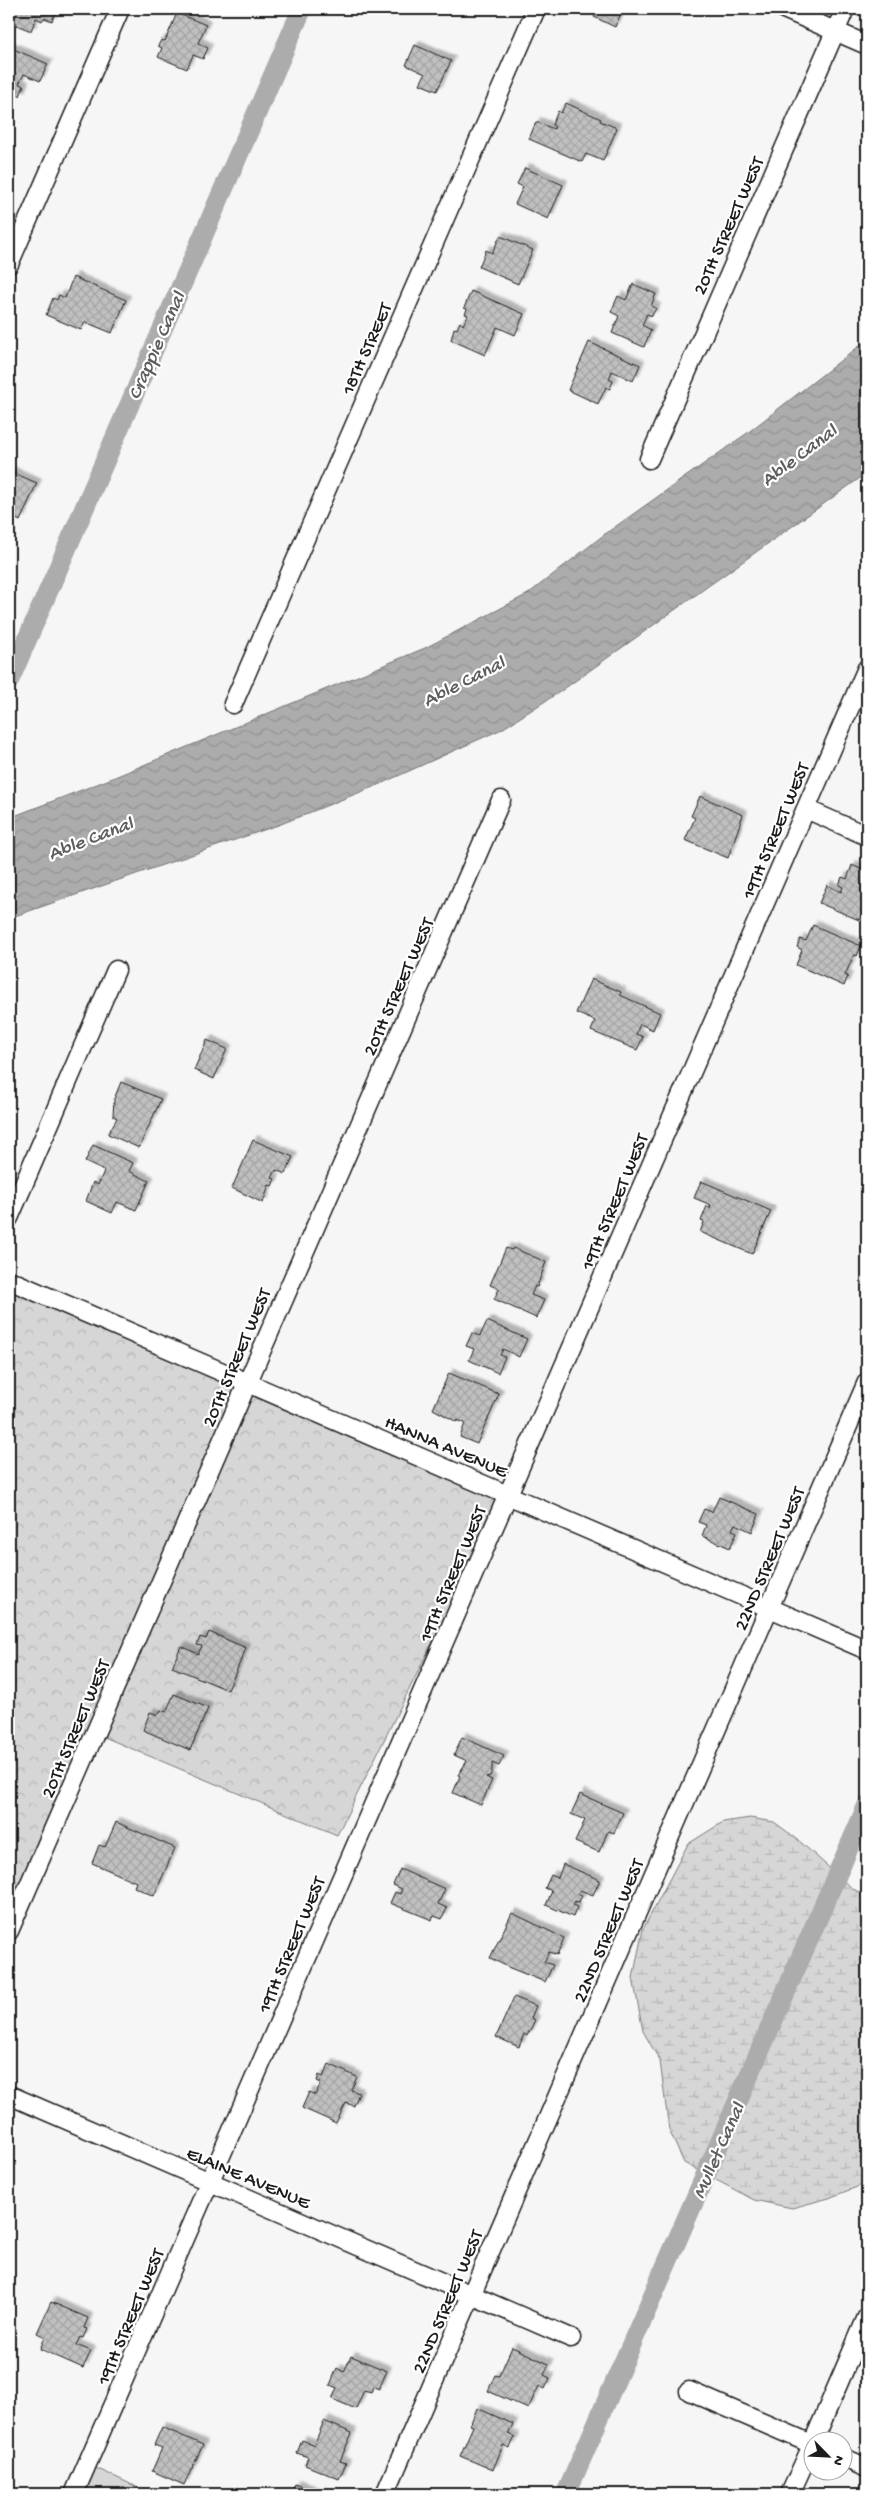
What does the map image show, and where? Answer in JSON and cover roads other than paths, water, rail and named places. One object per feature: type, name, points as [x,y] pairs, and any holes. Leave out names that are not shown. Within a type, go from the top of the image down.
[{"type":"street","points":[[9,264],[120,9]]},
{"type":"street","name":"18TH STREET","points":[[232,704],[536,9]]},
{"type":"street","points":[[784,9],[867,45]]},
{"type":"street","name":"20TH STREET WEST","points":[[649,459],[845,9]]},
{"type":"street","name":"19TH STREET WEST","points":[[74,2494],[867,668]]},
{"type":"street","name":"20TH STREET WEST","points":[[9,1931],[501,800]]},
{"type":"street","points":[[806,809],[867,836]]},
{"type":"street","points":[[9,1218],[116,970]]},
{"type":"street","name":"HANNA AVENUE","points":[[9,1280],[867,1650]]},
{"type":"street","name":"22ND STREET WEST","points":[[385,2494],[867,1382]]},
{"type":"street","name":"ELAINE AVENUE","points":[[9,2095],[571,2338]]},
{"type":"street","points":[[819,2430],[867,2317]]},
{"type":"street","points":[[689,2391],[804,2439]]},
{"type":"street","points":[[854,2462],[867,2468]]},
{"type":"street","points":[[790,2494],[804,2463]]},
{"type":"water","name":"Able Canal","points":[[867,340],[867,473],[561,691],[502,729],[378,785],[281,824],[9,918],[9,818],[110,779],[425,648],[528,594],[605,534],[746,434]]},
{"type":"waterway","name":"Crappie Canal","points":[[9,681],[302,9]]},
{"type":"waterway","name":"Mullet Canal","points":[[566,2494],[867,1806]]}]
